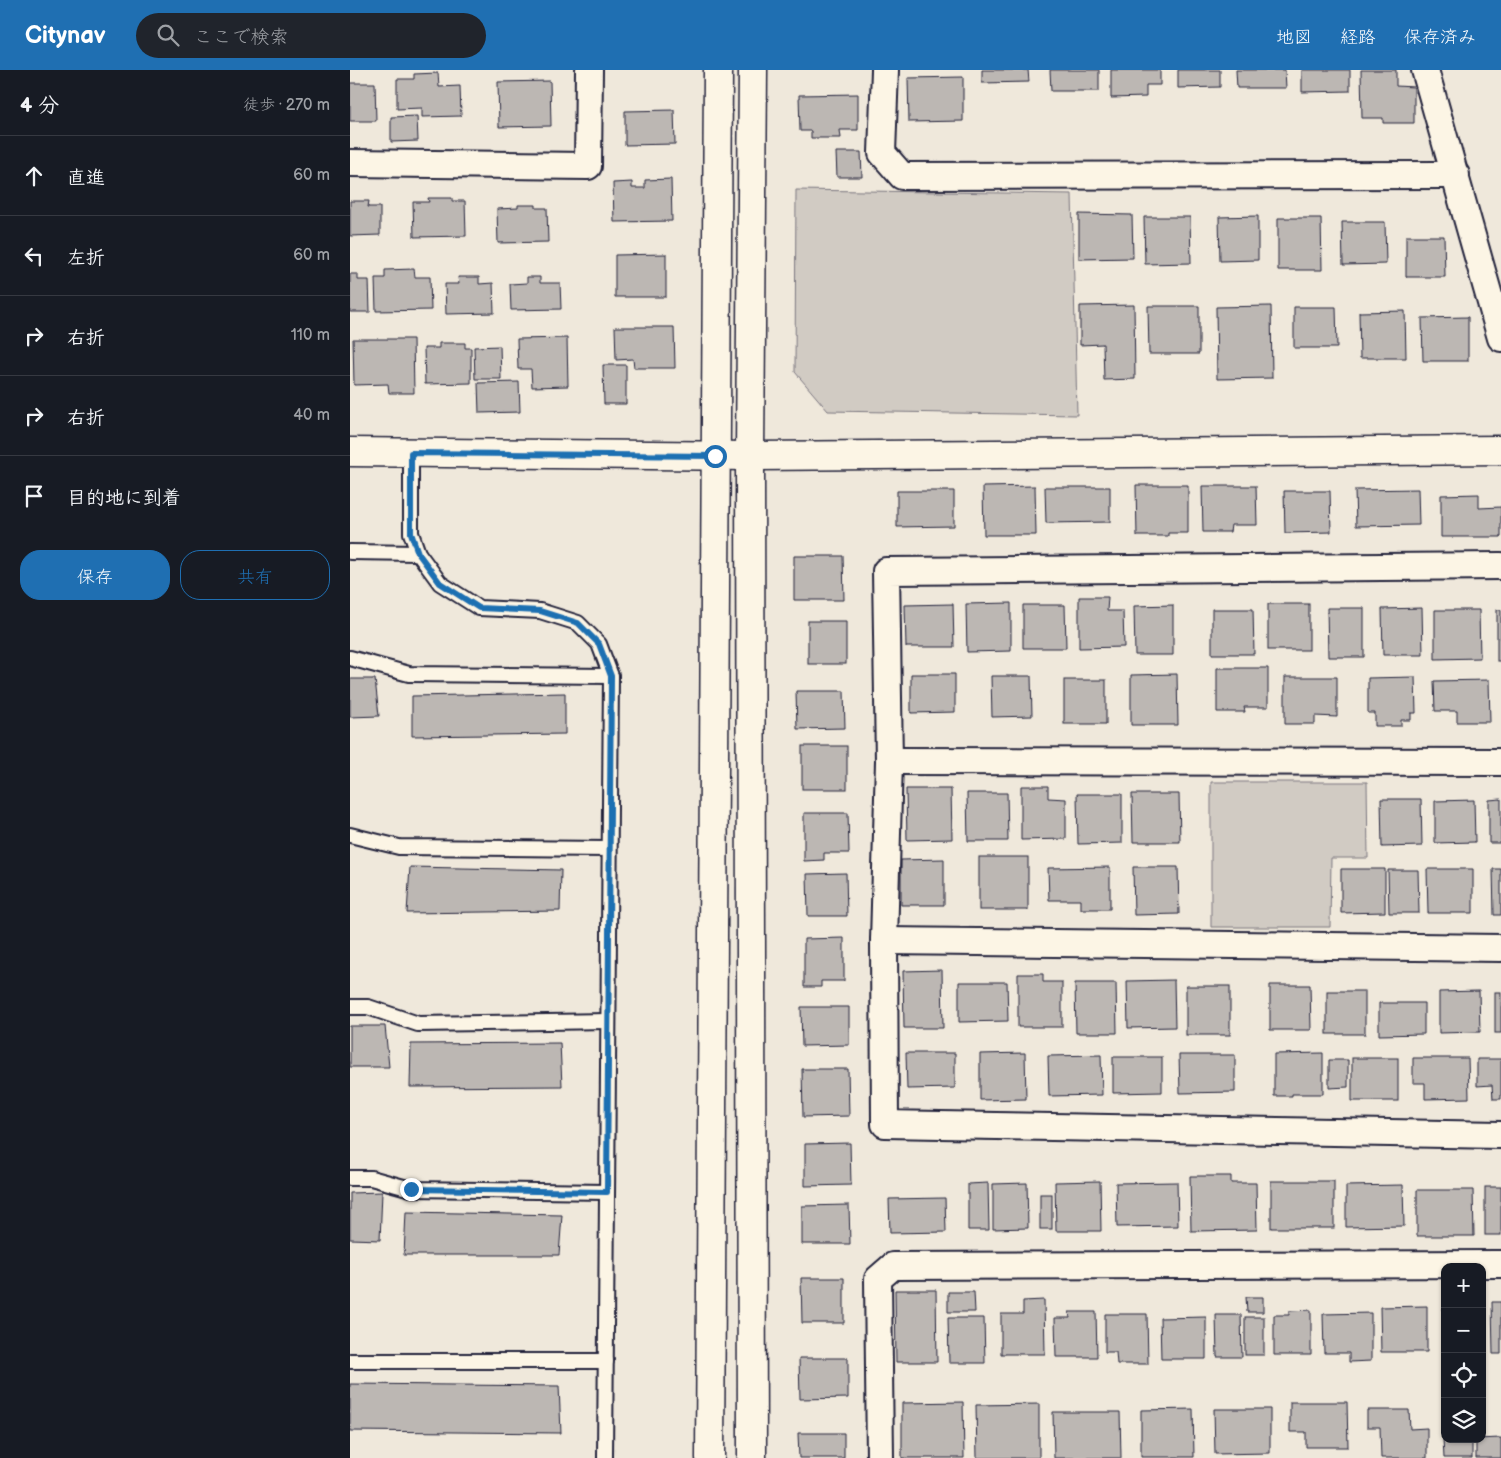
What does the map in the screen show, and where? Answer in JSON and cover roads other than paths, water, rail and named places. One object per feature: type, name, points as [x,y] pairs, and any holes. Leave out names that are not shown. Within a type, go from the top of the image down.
[{"type":"street","points":[[350,163],[588,166],[589,70]]},
{"type":"street","points":[[710,1458],[718,70]]},
{"type":"street","points":[[752,1458],[750,456],[753,70]]},
{"type":"street","points":[[884,70],[882,153],[902,176],[1456,175]]},
{"type":"street","points":[[1425,70],[1501,338]]},
{"type":"street","points":[[350,452],[750,456],[1501,450]]},
{"type":"street","points":[[1501,566],[886,571],[889,761],[884,941],[885,1124],[1501,1135]]},
{"type":"street","points":[[889,761],[1501,762]]},
{"type":"street","points":[[884,941],[1501,948]]},
{"type":"street","points":[[880,1458],[878,1279],[893,1266],[1501,1264]]},
{"type":"lane","points":[[411,453],[411,533],[418,553],[440,583],[479,608],[540,611],[578,623],[599,644],[611,676],[605,1458]]},
{"type":"lane","points":[[350,552],[418,553]]},
{"type":"lane","points":[[350,658],[409,674],[611,676]]},
{"type":"lane","points":[[350,835],[399,847],[609,849]]},
{"type":"lane","points":[[350,1007],[368,1007],[418,1024],[608,1022]]},
{"type":"lane","points":[[350,1178],[371,1178],[411,1189],[607,1192]]},
{"type":"lane","points":[[350,1360],[606,1362]]}]
